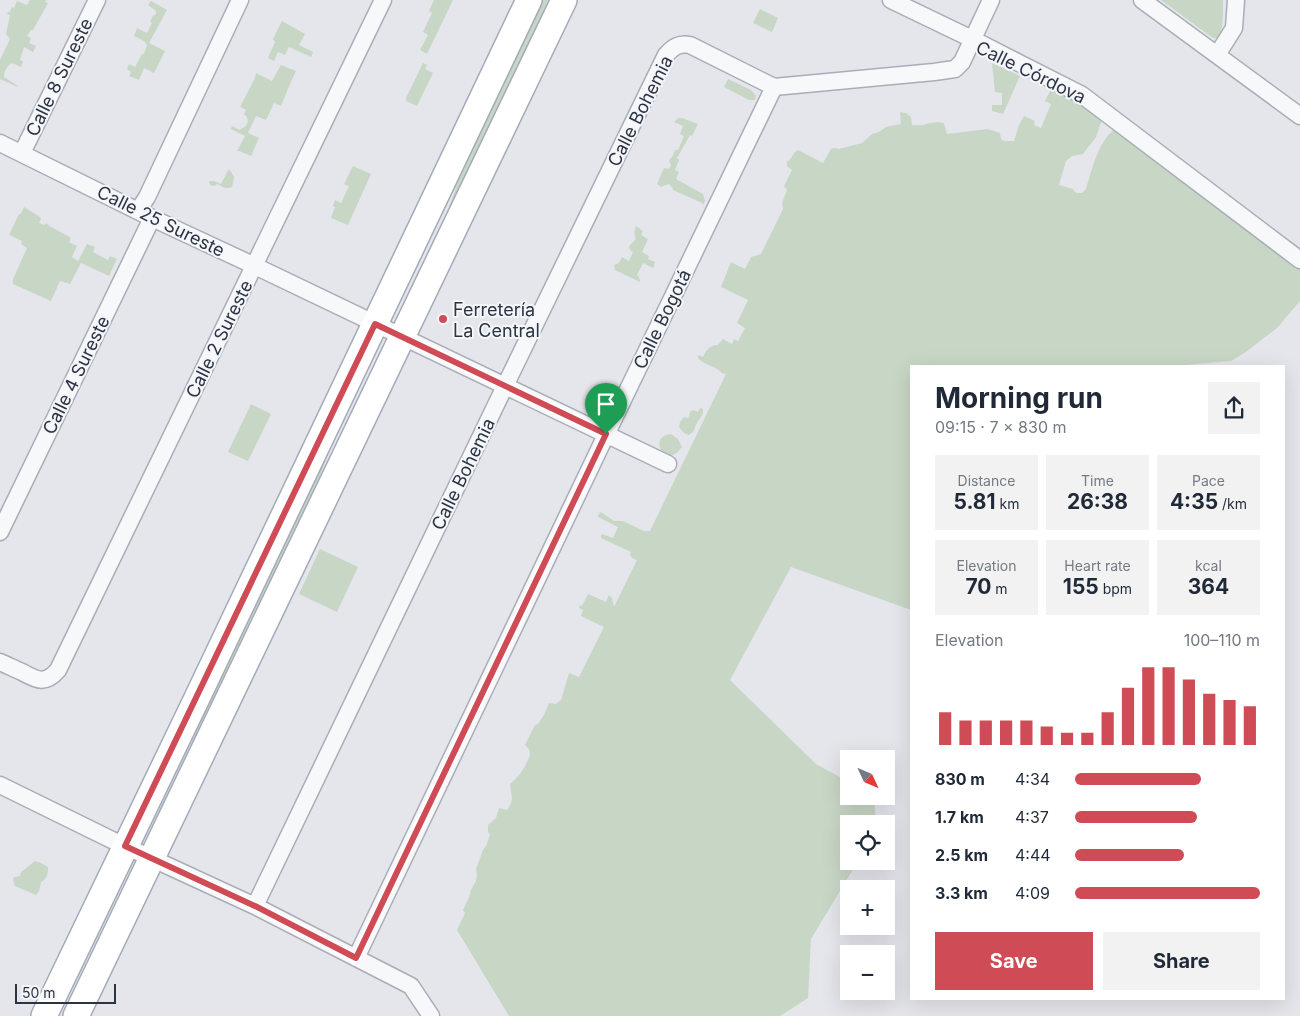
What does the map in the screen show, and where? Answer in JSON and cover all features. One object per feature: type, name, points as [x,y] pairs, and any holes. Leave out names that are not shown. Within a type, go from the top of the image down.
[{"type":"main road","points":[[44,1016],[529,0]]},
{"type":"main road","points":[[76,1016],[564,0]]},
{"type":"street","name":"Calle 8 Sureste","points":[[22,153],[97,0]]},
{"type":"street","name":"Calle 4 Sureste","points":[[0,532],[145,215],[146,197],[240,0]]},
{"type":"street","name":"Calle 2 Sureste","points":[[0,662],[38,680],[45,680],[53,676],[58,670],[383,0]]},
{"type":"street","points":[[891,0],[972,39],[991,0]]},
{"type":"street","points":[[1142,0],[1300,116]]},
{"type":"street","points":[[1217,55],[1234,28],[1236,0]]},
{"type":"street","name":"Calle Córdova","points":[[774,87],[955,69],[962,62],[972,39],[1082,95],[1300,260]]},
{"type":"street","name":"Calle Bohemia","points":[[255,906],[666,55],[676,46],[682,44],[690,45],[774,87]]},
{"type":"street","name":"Calle Bogotá","points":[[356,958],[774,87]]},
{"type":"street","name":"Calle 25 Sureste","points":[[0,143],[145,215],[668,464]]},
{"type":"street","points":[[0,785],[125,846],[255,906],[411,986],[431,1016]]},
{"type":"green space","points":[[30,0],[46,0],[45,2],[48,3],[33,30],[27,36],[31,38],[29,43],[36,46],[33,52],[24,47],[20,60],[23,61],[21,67],[12,63],[5,71],[4,77],[18,87],[0,79],[0,60],[10,39],[6,34],[10,15],[7,14],[8,12],[10,12],[12,7],[14,8],[17,1],[27,5]]},
{"type":"green space","points":[[434,0],[453,0],[427,54],[420,50],[428,35],[423,32],[432,13],[429,11]]},
{"type":"green space","points":[[542,0],[548,0],[527,57],[406,307],[402,306],[445,220],[462,169]]},
{"type":"green space","points":[[1161,0],[1223,0],[1223,20],[1219,36],[1213,38]]},
{"type":"green space","points":[[151,1],[167,10],[149,43],[165,51],[154,73],[144,68],[139,80],[129,76],[131,72],[127,69],[129,64],[135,67],[142,54],[144,54],[147,45],[144,41],[134,36],[137,28],[147,33],[152,23],[150,21],[156,14],[156,11],[148,5]]},
{"type":"green space","points":[[760,9],[778,18],[772,32],[753,23]]},
{"type":"green space","points":[[282,21],[305,34],[299,45],[313,52],[311,57],[289,47],[285,55],[278,52],[274,61],[268,58],[275,42],[273,39]]},
{"type":"green space","points":[[423,63],[427,65],[425,69],[433,73],[417,106],[406,101],[406,98]]},
{"type":"green space","points":[[992,63],[1020,76],[1003,114],[992,111],[992,105],[1002,105],[1002,93],[995,92]]},
{"type":"green space","points":[[281,65],[296,71],[281,106],[274,103],[266,120],[256,116],[248,133],[259,138],[251,156],[237,151],[245,136],[231,129],[232,126],[240,130],[248,122],[244,114],[246,110],[240,107],[256,73],[272,81]]},
{"type":"green space","points":[[728,79],[751,90],[756,96],[755,100],[749,100],[724,87]]},
{"type":"green space","points":[[1052,87],[1077,99],[1103,117],[1096,137],[1083,154],[1072,156],[1066,161],[1059,185],[1073,189],[1076,193],[1082,193],[1086,189],[1100,148],[1109,134],[1115,129],[1300,266],[1300,301],[1277,328],[1231,361],[1185,365],[910,365],[910,610],[791,567],[730,680],[816,764],[840,777],[840,805],[875,805],[875,815],[840,815],[840,870],[853,870],[847,880],[840,880],[840,891],[811,939],[808,998],[780,1016],[509,1016],[457,930],[465,913],[463,910],[476,881],[476,869],[490,835],[488,825],[496,818],[499,808],[507,810],[511,803],[510,784],[519,775],[530,755],[529,749],[525,745],[535,725],[538,724],[544,715],[549,703],[556,704],[561,700],[569,673],[579,677],[604,627],[581,616],[583,610],[579,608],[580,605],[582,606],[588,594],[606,602],[609,595],[612,598],[614,607],[637,560],[632,558],[631,552],[601,538],[602,534],[613,538],[618,527],[598,517],[598,515],[601,512],[614,521],[623,521],[644,531],[650,531],[726,374],[704,363],[698,358],[698,355],[703,357],[709,348],[718,345],[723,339],[732,344],[734,339],[738,341],[745,328],[737,323],[748,300],[721,287],[731,262],[745,269],[751,257],[761,254],[783,209],[782,203],[787,190],[784,186],[792,170],[787,166],[787,161],[798,150],[823,163],[831,149],[839,149],[862,143],[872,134],[886,127],[901,124],[900,112],[906,113],[911,117],[912,125],[935,122],[944,123],[947,134],[987,129],[1000,133],[1001,139],[1004,141],[1014,141],[1024,116],[1035,121],[1034,125],[1041,128],[1051,104],[1045,101]]},
{"type":"green space","points":[[678,118],[698,124],[677,158],[679,160],[675,170],[679,172],[676,179],[703,194],[705,201],[703,205],[673,190],[669,184],[661,187],[657,184],[664,168],[669,169],[671,165],[669,160],[675,150],[678,150],[684,136],[680,134],[683,126],[674,122]]},
{"type":"green space","points":[[353,166],[371,174],[348,225],[331,218],[335,207],[333,206],[335,200],[341,203],[349,186],[344,184]]},
{"type":"green space","points":[[229,169],[234,177],[232,187],[226,188],[217,184],[214,186],[210,185],[209,181],[221,184]]},
{"type":"green space","points":[[24,207],[40,217],[39,223],[44,225],[47,223],[71,238],[69,242],[77,246],[72,257],[78,261],[87,244],[95,247],[93,252],[108,260],[110,256],[117,259],[109,276],[81,263],[70,284],[60,281],[51,301],[13,284],[13,279],[27,248],[21,244],[22,241],[9,235]]},
{"type":"green space","points":[[636,226],[643,231],[641,235],[648,239],[642,252],[649,256],[648,259],[655,262],[653,268],[643,263],[637,275],[640,282],[615,270],[614,265],[619,263],[622,257],[629,261],[633,252],[629,246],[636,239],[634,232]]},
{"type":"green space","points":[[369,356],[373,358],[331,446],[308,509],[155,828],[151,827],[191,744],[204,706]]},
{"type":"green space","points":[[251,404],[271,414],[248,461],[228,452]]},
{"type":"green space","points":[[700,408],[703,409],[702,414],[694,430],[689,435],[684,433],[679,427],[680,422],[684,417],[688,418],[690,412],[693,410],[698,412]]},
{"type":"green space","points":[[671,434],[678,439],[682,447],[676,453],[670,455],[665,454],[659,445],[660,440],[664,436]]},
{"type":"green space","points":[[320,549],[358,567],[337,612],[299,594]]},
{"type":"green space","points":[[35,861],[48,867],[47,876],[41,882],[36,895],[15,886],[13,880],[14,877],[20,876],[21,872]]},
{"type":"place","name":"Ferretería La Central","points":[[443,319]]},
{"type":"route","points":[[375,324],[606,434],[356,958],[255,906],[125,846],[375,324]]}]
